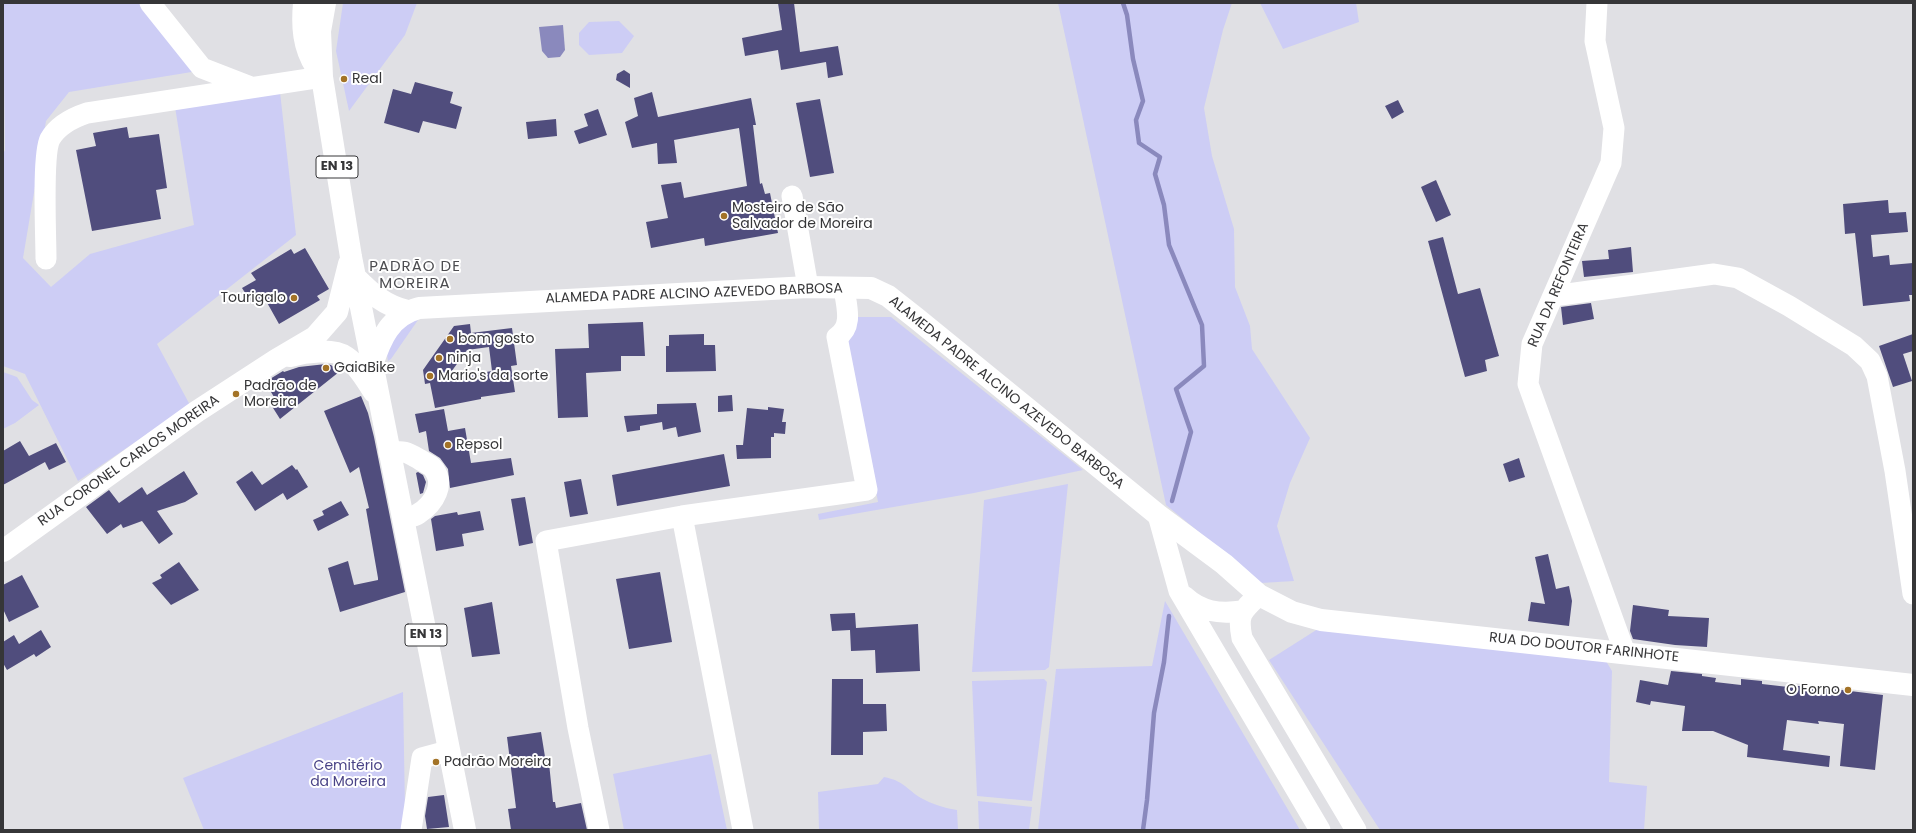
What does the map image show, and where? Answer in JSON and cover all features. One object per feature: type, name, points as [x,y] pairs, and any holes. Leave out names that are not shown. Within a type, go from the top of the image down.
[{"type":"main road","name":"EN 13","points":[[304,3],[304,39],[310,58],[322,77]]},
{"type":"main road","name":"EN 13","points":[[324,3],[320,31],[322,77],[353,267],[448,751],[465,830]]},
{"type":"main road","points":[[353,267],[369,292],[387,304],[407,311],[389,328],[380,341],[372,365]]},
{"type":"main road","name":"RUA CORONEL CARLOS MOREIRA","points":[[3,551],[196,412],[276,360],[315,337],[337,312],[353,267]]},
{"type":"main road","name":"ALAMEDA PADRE ALCINO AZEVEDO BARBOSA","points":[[407,311],[433,306],[808,286],[871,288],[888,296],[922,322],[1158,515],[1224,564],[1259,595]]},
{"type":"main road","name":"RUA CORONEL CARLOS MOREIRA","points":[[276,360],[314,352],[346,356],[360,371],[379,400]]},
{"type":"main road","name":"RUA DO DOUTOR FARINHOTE","points":[[1259,595],[1292,612],[1321,620],[1913,685]]},
{"type":"street","points":[[150,3],[202,68],[252,88]]},
{"type":"street","name":"RUA DA REFONTEIRA","points":[[1597,3],[1595,41],[1614,128],[1611,163],[1532,344],[1528,384],[1625,653]]},
{"type":"street","points":[[46,259],[47,147],[56,130],[64,123],[87,113],[322,77]]},
{"type":"street","points":[[792,196],[808,286]]},
{"type":"street","points":[[1553,296],[1714,274],[1738,278],[1789,306],[1854,346],[1870,361],[1877,376],[1896,471],[1913,594]]},
{"type":"street","points":[[599,830],[578,728],[546,541],[682,516],[867,490],[837,337],[843,333],[848,324],[844,288]]},
{"type":"street","points":[[390,453],[402,450],[432,467],[439,480],[438,493],[430,503],[418,515],[403,518]]},
{"type":"street","points":[[1158,515],[1179,591],[1320,830]]},
{"type":"street","points":[[682,516],[743,830]]},
{"type":"street","points":[[1179,591],[1198,606],[1209,611],[1226,613],[1242,611]]},
{"type":"street","points":[[1259,595],[1242,611],[1239,626],[1242,638],[1356,830]]},
{"type":"street","points":[[410,830],[422,758],[448,751]]},
{"type":"green space","points":[[3,3],[160,3],[210,69],[69,92],[46,121],[23,258],[51,287],[90,254],[194,225],[175,107],[280,92],[296,235],[157,344],[190,405],[78,481],[25,374],[3,366],[3,154],[5,150]]},
{"type":"green space","points":[[343,3],[417,3],[405,35],[349,111],[336,51]]},
{"type":"green space","points":[[1058,3],[1232,3],[1223,30],[1204,108],[1212,156],[1234,229],[1235,287],[1250,326],[1252,349],[1310,438],[1290,483],[1277,526],[1294,581],[1261,583],[1166,505]]},
{"type":"green space","points":[[1260,3],[1356,3],[1359,22],[1283,49]]},
{"type":"green space","points":[[619,21],[634,36],[622,53],[589,55],[579,45],[579,33],[589,22]]},
{"type":"green space","points":[[852,317],[891,317],[1083,470],[974,493],[819,520],[818,514],[878,502],[848,343],[851,335]]},
{"type":"green space","points":[[418,320],[391,359],[388,361],[385,342],[400,324]]},
{"type":"green space","points":[[3,372],[17,377],[32,400],[39,405],[15,423],[3,429]]},
{"type":"green space","points":[[1068,484],[1049,667],[1045,670],[972,672],[984,500]]},
{"type":"green space","points":[[1165,601],[1300,830],[1038,830],[1056,669],[1152,666]]},
{"type":"green space","points":[[1321,627],[1606,661],[1612,671],[1609,782],[1647,786],[1644,830],[1380,830],[1269,660]]},
{"type":"green space","points":[[1044,679],[1047,682],[1032,801],[977,796],[972,681]]},
{"type":"green space","name":"Cemitério da Moreira","points":[[403,692],[405,810],[401,830],[204,830],[183,778]]},
{"type":"green space","points":[[711,754],[727,830],[624,830],[613,774]]},
{"type":"green space","points":[[884,777],[900,783],[929,802],[957,810],[958,830],[819,830],[818,792],[878,784]]},
{"type":"green space","points":[[978,801],[1032,807],[1029,830],[979,830]]},
{"type":"shaded area","points":[[563,25],[565,50],[560,57],[548,58],[542,51],[539,27]]},
{"type":"building","points":[[778,3],[794,3],[800,52],[838,46],[843,75],[828,78],[826,62],[781,70],[778,50],[745,56],[742,38],[782,30]]},
{"type":"building","points":[[624,70],[630,74],[630,88],[616,80],[617,74]]},
{"type":"building","points":[[415,82],[453,92],[450,103],[462,107],[456,129],[423,121],[419,133],[384,123],[393,89],[411,94]]},
{"type":"building","points":[[652,92],[658,117],[751,98],[756,125],[753,125],[760,184],[762,183],[765,194],[770,193],[778,233],[705,246],[704,238],[651,248],[646,222],[668,218],[661,185],[681,182],[684,198],[747,186],[739,128],[674,140],[677,163],[658,164],[657,143],[632,148],[625,122],[638,116],[634,98]]},
{"type":"building","points":[[820,99],[834,173],[810,177],[796,103]]},
{"type":"building","points":[[1398,100],[1404,112],[1392,119],[1385,106]]},
{"type":"building","points":[[598,109],[607,135],[579,144],[574,131],[588,126],[584,114]]},
{"type":"building","points":[[556,119],[557,136],[528,139],[526,122]]},
{"type":"building","points":[[127,127],[129,138],[159,134],[167,188],[156,190],[161,219],[92,231],[76,150],[96,146],[93,133]]},
{"type":"building","points":[[1436,180],[1451,215],[1436,222],[1421,187]]},
{"type":"building","points":[[1888,200],[1889,213],[1906,212],[1908,232],[1871,235],[1873,257],[1889,255],[1890,265],[1913,263],[1913,295],[1909,295],[1910,301],[1863,306],[1855,233],[1845,234],[1843,204]]},
{"type":"building","points":[[1443,237],[1458,294],[1480,288],[1499,356],[1485,360],[1487,371],[1465,377],[1428,241]]},
{"type":"building","points":[[1631,247],[1633,272],[1584,277],[1582,261],[1609,259],[1608,250]]},
{"type":"building","points":[[305,248],[329,289],[317,296],[320,300],[279,324],[265,299],[251,302],[242,288],[256,280],[251,273],[291,249],[294,254]]},
{"type":"building","points":[[1591,303],[1594,319],[1563,325],[1561,307]]},
{"type":"building","points":[[643,322],[645,356],[621,356],[621,371],[586,373],[588,417],[558,418],[555,349],[589,348],[588,324]]},
{"type":"building","points":[[470,324],[471,333],[512,328],[517,365],[511,366],[515,392],[481,397],[481,399],[435,408],[430,383],[425,384],[423,370],[454,326]],"holes":[[[489,347],[492,371],[446,379],[467,350]]]},
{"type":"building","points":[[704,334],[704,345],[715,345],[716,371],[666,372],[666,346],[669,346],[669,335]]},
{"type":"building","points":[[1913,334],[1913,351],[1903,354],[1912,381],[1893,387],[1879,346]]},
{"type":"building","points":[[326,364],[331,365],[339,372],[280,419],[268,400],[274,397],[265,382],[283,371],[284,372],[299,367]]},
{"type":"building","points":[[732,395],[733,411],[718,412],[718,396]]},
{"type":"building","points":[[361,396],[368,413],[374,437],[405,592],[340,612],[328,568],[348,561],[354,585],[378,580],[378,578],[366,509],[369,508],[359,467],[350,473],[324,411]]},
{"type":"building","points":[[696,403],[701,432],[678,437],[676,427],[663,430],[662,422],[640,426],[640,430],[627,432],[624,416],[657,414],[657,404]]},
{"type":"building","points":[[768,407],[784,409],[782,422],[786,422],[785,434],[774,433],[774,437],[771,437],[771,458],[737,459],[736,445],[743,445],[747,408],[768,410]]},
{"type":"building","points":[[444,409],[448,431],[465,428],[471,463],[511,458],[514,475],[450,488],[448,469],[440,458],[429,451],[426,431],[419,433],[415,414]]},
{"type":"building","points":[[20,441],[29,456],[56,443],[66,462],[49,470],[45,462],[3,485],[3,451]]},
{"type":"building","points":[[724,454],[730,486],[617,506],[612,475]]},
{"type":"building","points":[[1519,458],[1525,477],[1509,482],[1503,464]]},
{"type":"building","points":[[292,465],[296,470],[297,469],[308,487],[287,500],[283,493],[255,511],[236,482],[252,471],[262,485]]},
{"type":"building","points":[[184,471],[198,494],[185,502],[157,511],[173,534],[159,544],[142,521],[123,528],[121,524],[107,534],[86,507],[109,490],[119,503],[142,487],[147,495]]},
{"type":"building","points":[[418,472],[423,475],[426,482],[423,493],[420,494],[416,473]]},
{"type":"building","points":[[581,479],[588,514],[570,517],[564,482]]},
{"type":"building","points":[[525,497],[533,543],[519,546],[511,499]]},
{"type":"building","points":[[341,501],[349,515],[318,531],[313,520],[324,515],[322,511]]},
{"type":"building","points":[[480,511],[484,530],[462,534],[464,546],[436,551],[431,519],[435,516],[457,512],[458,515]]},
{"type":"building","points":[[1548,554],[1556,589],[1569,586],[1572,601],[1569,626],[1528,621],[1531,602],[1545,604],[1535,557]]},
{"type":"building","points":[[179,562],[199,590],[171,605],[152,583],[162,578],[160,575]]},
{"type":"building","points":[[660,572],[672,642],[629,649],[616,579]]},
{"type":"building","points":[[22,575],[39,607],[9,622],[3,609],[3,585]]},
{"type":"building","points":[[492,602],[500,654],[472,657],[464,608]]},
{"type":"building","points":[[1633,605],[1669,610],[1668,616],[1709,618],[1707,647],[1675,645],[1633,639],[1630,631]]},
{"type":"building","points":[[855,613],[856,628],[918,624],[920,671],[876,673],[875,650],[851,651],[850,630],[832,631],[830,614]]},
{"type":"building","points":[[41,630],[51,647],[36,657],[34,654],[7,670],[3,663],[3,642],[14,635],[19,644]]},
{"type":"building","points":[[1671,671],[1702,674],[1702,676],[1716,678],[1715,682],[1741,685],[1741,679],[1762,681],[1762,684],[1797,688],[1797,686],[1809,686],[1883,695],[1875,770],[1840,766],[1844,724],[1818,721],[1819,724],[1787,720],[1783,750],[1830,756],[1829,767],[1747,757],[1748,745],[1713,731],[1682,731],[1685,706],[1651,701],[1650,705],[1636,702],[1640,680],[1668,685]]},
{"type":"building","points":[[832,679],[863,679],[863,704],[886,704],[887,731],[863,732],[863,755],[831,755]]},
{"type":"building","points":[[541,732],[546,763],[549,763],[553,802],[555,802],[556,808],[581,803],[587,830],[511,830],[508,809],[516,808],[507,737]]},
{"type":"building","points":[[444,795],[449,827],[427,829],[425,816],[428,797]]},
{"type":"waterway","points":[[1123,3],[1127,15],[1133,59],[1143,101],[1136,120],[1139,143],[1160,157],[1155,174],[1164,205],[1169,245],[1202,325],[1204,366],[1176,389],[1191,432],[1172,501]]},
{"type":"waterway","points":[[1143,830],[1154,713],[1164,662],[1169,616]]},
{"type":"place","name":"Real","points":[[344,79]]},
{"type":"place","name":"Mosteiro de São Salvador de Moreira","points":[[724,216]]},
{"type":"place","name":"Tourigalo","points":[[294,298]]},
{"type":"place","name":"bom gosto","points":[[450,339]]},
{"type":"place","name":"ninja","points":[[439,358]]},
{"type":"place","name":"GaiaBike","points":[[326,368]]},
{"type":"place","name":"Mario's da sorte","points":[[430,376]]},
{"type":"place","name":"Padrão de Moreira","points":[[236,394]]},
{"type":"place","name":"Repsol","points":[[448,445]]},
{"type":"place","name":"O Forno","points":[[1848,690]]},
{"type":"place","name":"Padrão Moreira","points":[[436,762]]},
{"type":"district","name":"PADRÃO DE MOREIRA","points":[[415,276]]}]
